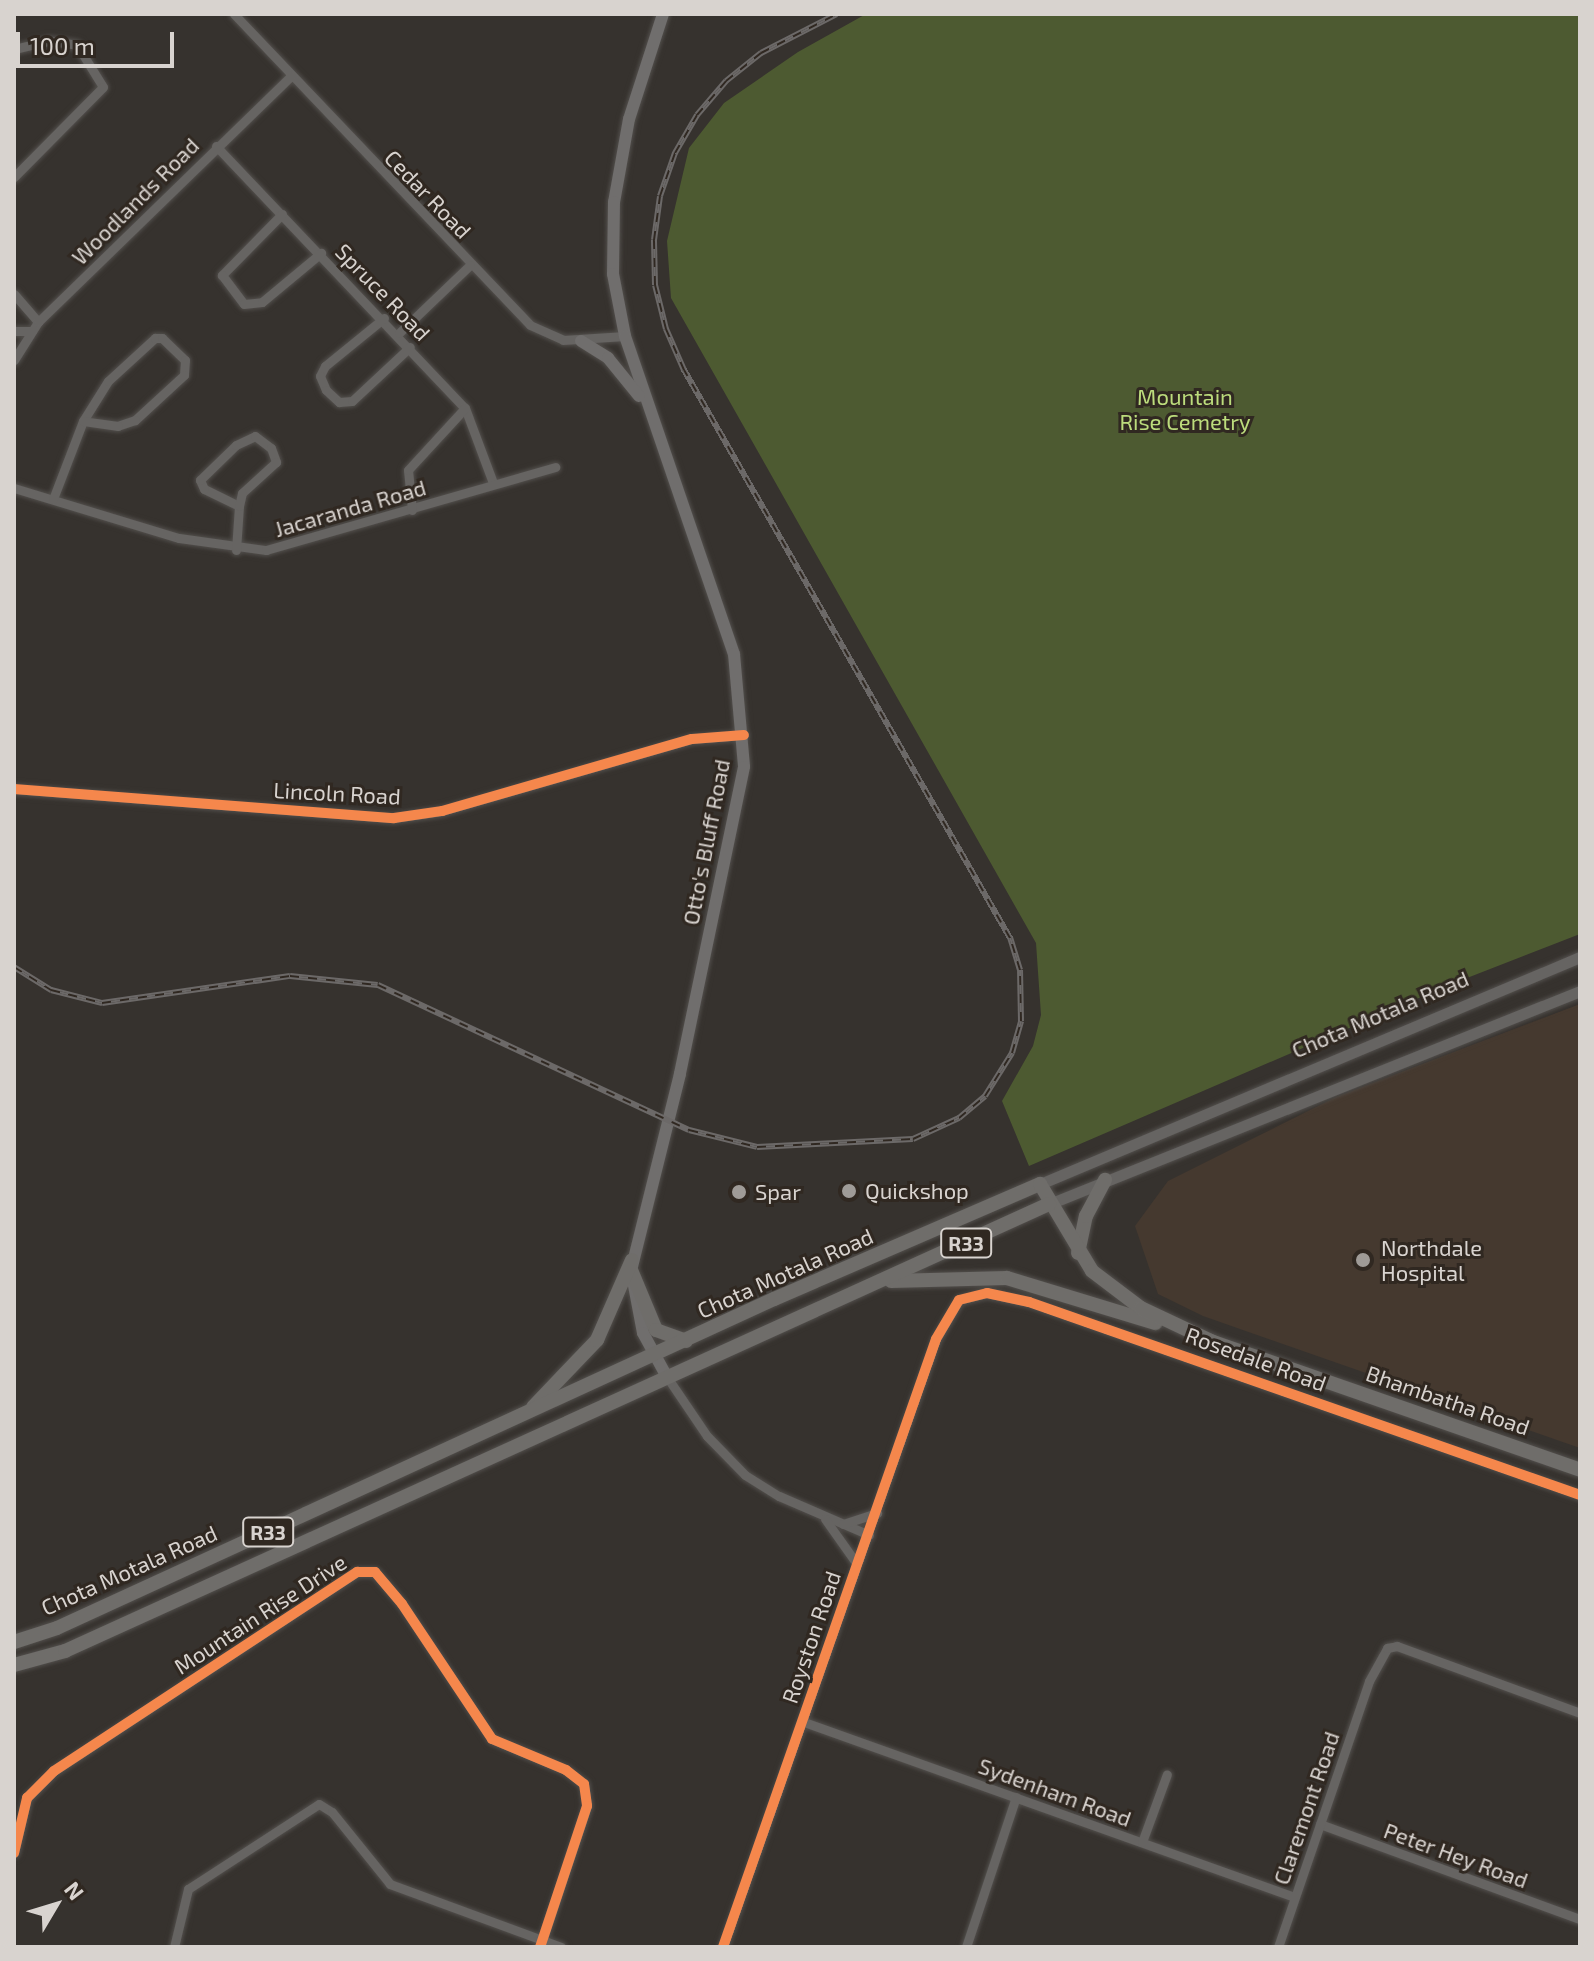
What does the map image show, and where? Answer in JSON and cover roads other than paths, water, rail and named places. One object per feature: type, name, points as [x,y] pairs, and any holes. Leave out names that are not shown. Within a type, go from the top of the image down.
[{"type":"main road","name":"Otto's Bluff Road","points":[[663,14],[629,119],[614,202],[613,274],[625,336],[730,642],[744,735],[741,789],[680,1074],[632,1265],[637,1311],[655,1357],[667,1377]]},
{"type":"main road","points":[[581,341],[620,370],[648,408]]},
{"type":"main road","points":[[1078,1253],[1086,1216],[1105,1180]]},
{"type":"main road","name":"Bhambatha Road","points":[[1040,1184],[1078,1253],[1124,1298],[1213,1342],[1580,1470]]},
{"type":"main road","name":"Chota Motala Road","points":[[14,1642],[57,1628],[686,1341],[1040,1184]]},
{"type":"main road","name":"Chota Motala Road","points":[[14,1665],[65,1651],[1049,1204]]},
{"type":"main road","points":[[632,1265],[651,1324],[667,1338],[686,1341]]},
{"type":"main road","points":[[521,1418],[597,1340],[632,1265]]},
{"type":"main road","points":[[882,1281],[1007,1278],[1213,1342]]},
{"type":"street","name":"Cedar Road","points":[[234,14],[470,265],[542,334],[581,341],[625,336]]},
{"type":"street","points":[[14,49],[50,41],[77,45],[103,87],[14,177]]},
{"type":"street","name":"Woodlands Road","points":[[14,360],[35,326],[291,76]]},
{"type":"street","name":"Spruce Road","points":[[216,146],[399,333],[465,408],[493,483]]},
{"type":"street","points":[[282,214],[222,275],[244,304],[262,302],[321,253]]},
{"type":"street","points":[[399,333],[470,265]]},
{"type":"street","points":[[14,294],[35,326],[14,331]]},
{"type":"street","points":[[384,318],[322,371],[321,383],[335,399],[352,401],[410,347]]},
{"type":"street","points":[[53,499],[83,421],[108,381],[155,338],[162,338],[185,360],[184,375],[172,389],[128,425],[83,421]]},
{"type":"street","points":[[412,510],[408,470],[465,408]]},
{"type":"street","points":[[236,550],[242,493],[276,462],[271,448],[255,436],[236,445],[200,480],[204,489],[239,506]]},
{"type":"street","name":"Jacaranda Road","points":[[14,488],[236,550],[266,550],[555,467]]},
{"type":"street","name":"Lincoln Road","points":[[14,789],[394,818],[442,811],[692,739],[744,735]]},
{"type":"street","name":"Chota Motala Road","points":[[1040,1184],[1580,957]]},
{"type":"street","name":"Chota Motala Road","points":[[1049,1204],[1580,991]]},
{"type":"street","name":"Rosedale Road","points":[[936,1339],[950,1308],[972,1294],[1029,1302],[1580,1495]]},
{"type":"street","name":"Royston Road","points":[[723,1947],[936,1339]]},
{"type":"street","name":"Otto's Bluff Road","points":[[667,1377],[707,1436],[745,1475],[821,1515],[869,1535]]},
{"type":"street","points":[[843,1524],[877,1513]]},
{"type":"street","points":[[821,1515],[846,1541],[857,1564]]},
{"type":"street","name":"Mountain Rise Drive","points":[[14,1853],[27,1798],[54,1771],[357,1572],[375,1572],[492,1739],[566,1770],[584,1784],[587,1806],[542,1944]]},
{"type":"street","name":"Claremont Road","points":[[1278,1947],[1369,1681],[1383,1651],[1397,1646],[1580,1713]]},
{"type":"street","name":"Sydenham Road","points":[[804,1722],[1294,1897]]},
{"type":"street","points":[[1142,1842],[1167,1774]]},
{"type":"street","points":[[970,1946],[1016,1797]]},
{"type":"street","points":[[174,1947],[179,1908],[195,1882],[319,1804],[332,1812],[390,1884],[542,1944],[561,1947]]},
{"type":"street","name":"Peter Hey Road","points":[[1320,1824],[1580,1919]]},
{"type":"railway","points":[[14,967],[51,990],[102,1003],[290,976],[378,985],[689,1130],[757,1147],[913,1139],[959,1118],[985,1096],[1012,1053],[1021,1021],[1020,970],[1010,938],[684,370],[666,329],[655,285],[654,240],[660,196],[675,153],[697,115],[726,81],[761,53],[837,14]]},
{"type":"place","name":"Quickshop","points":[[849,1191]]},
{"type":"place","name":"Spar","points":[[739,1192]]},
{"type":"place","name":"Northdale Hospital","points":[[1363,1260]]},
{"type":"park label","name":"Mountain Rise Cemetry","points":[[1185,408]]}]
